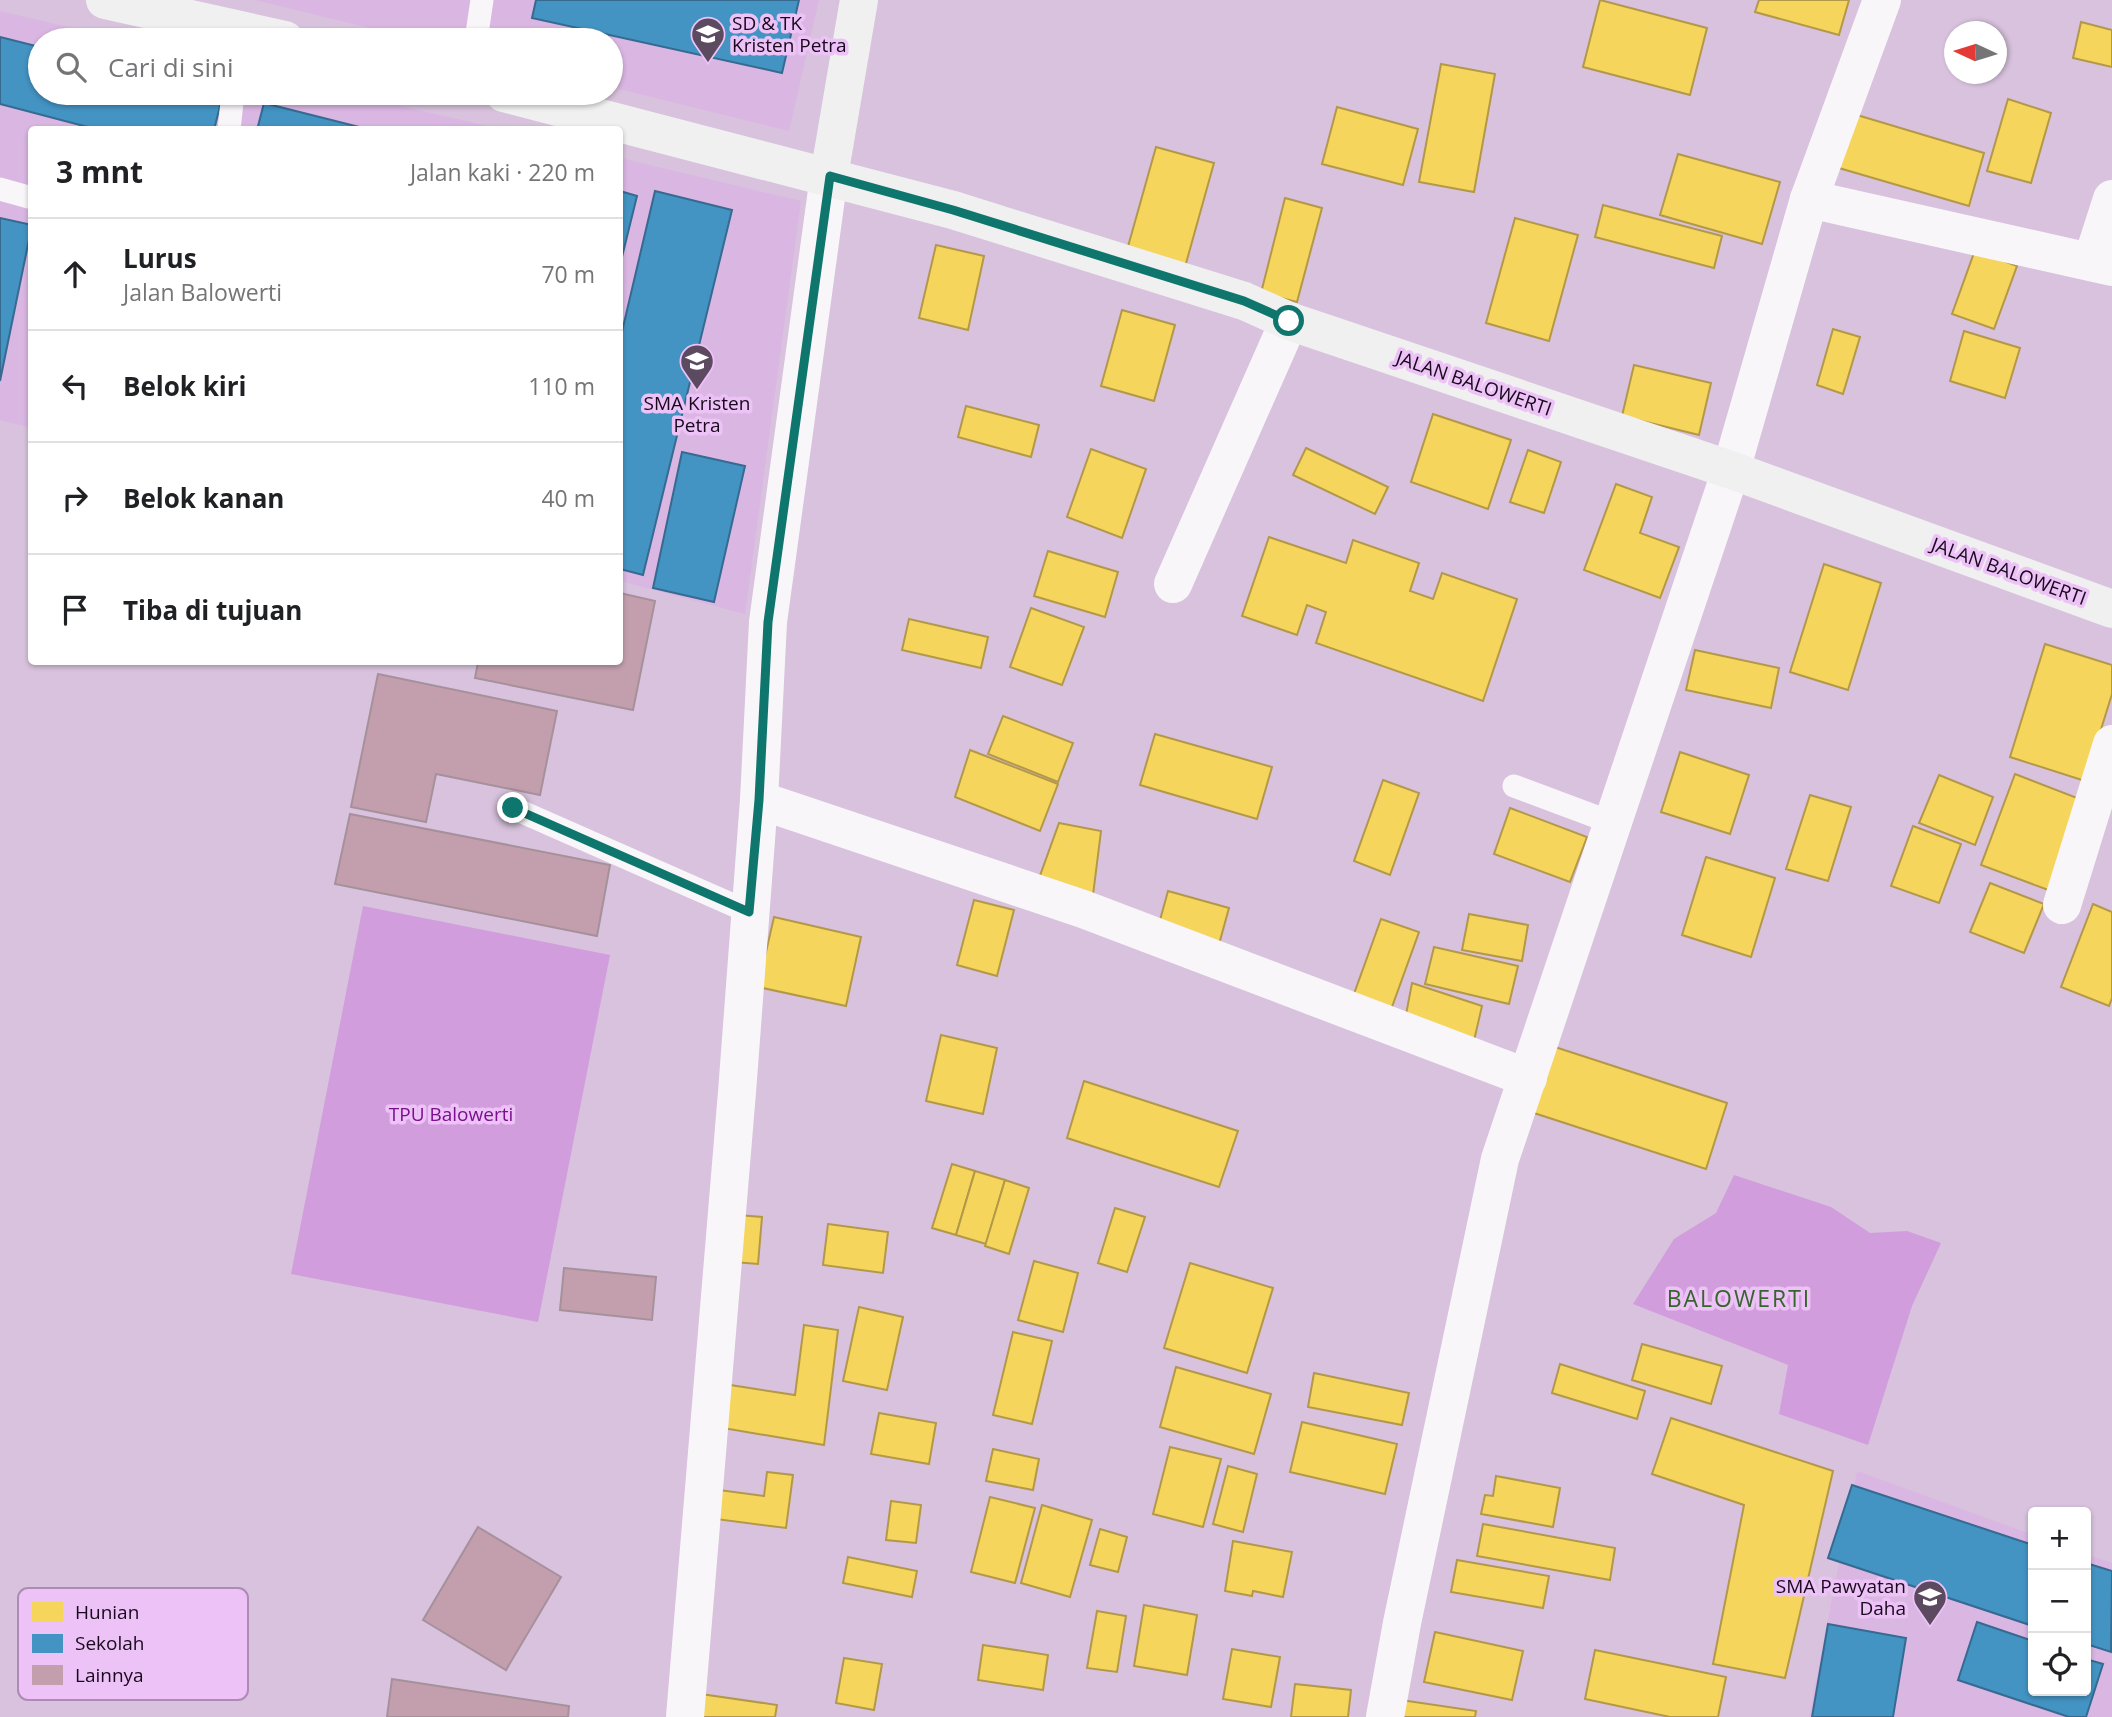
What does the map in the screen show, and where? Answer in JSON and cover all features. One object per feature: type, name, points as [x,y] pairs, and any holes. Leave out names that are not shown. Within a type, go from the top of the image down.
[{"type":"street","points":[[685,1717],[759,800],[768,622],[830,176],[859,0]]},
{"type":"street","points":[[1385,1717],[1402,1623],[1500,1159],[1731,470],[1809,199],[1882,0]]},
{"type":"street","points":[[119,2],[214,28]]},
{"type":"street","name":"JALAN BALOWERTI","points":[[551,105],[953,210],[1244,301],[1289,321],[1731,470],[2112,609]]},
{"type":"street","points":[[1809,199],[2102,264],[2112,199]]},
{"type":"street","points":[[1173,584],[1289,321]]},
{"type":"street","points":[[2062,905],[2112,744]]},
{"type":"street","points":[[759,800],[1083,909],[1528,1078]]},
{"type":"lane","points":[[478,28],[482,0]]},
{"type":"lane","points":[[229,126],[232,105]]},
{"type":"lane","points":[[0,189],[28,197]]},
{"type":"lane","points":[[1514,786],[1613,823]]},
{"type":"lane","points":[[513,808],[749,912]]},
{"type":"shaded area","name":"SD & TK Kristen Petra","points":[[255,0],[819,0],[789,131],[623,90],[623,28],[370,28]]},
{"type":"shaded area","points":[[0,11],[72,28],[28,28],[28,105],[397,105],[487,126],[28,126],[28,427],[0,420]]},
{"type":"shaded area","name":"SMA Kristen Petra","points":[[623,159],[801,201],[745,614],[623,582]]},
{"type":"shaded area","name":"SMA Pawyatan Daha","points":[[1857,1471],[2028,1533],[2028,1696],[2091,1696],[2091,1556],[2112,1563],[2112,1717],[1809,1717]]},
{"type":"green space","name":"TPU Balowerti","points":[[363,906],[610,955],[538,1322],[291,1274]]},
{"type":"green space","points":[[1734,1175],[1831,1207],[1870,1233],[1907,1231],[1941,1243],[1912,1306],[1868,1445],[1779,1414],[1788,1365],[1633,1304],[1674,1239],[1716,1213]]},
{"type":"building: Hunian","points":[[1600,0],[1707,28],[1690,95],[1583,67]]},
{"type":"building: Hunian","points":[[1759,0],[1849,0],[1839,35],[1755,12]]},
{"type":"building: Hunian","points":[[2081,22],[2112,30],[2112,67],[2073,58]]},
{"type":"building: Hunian","points":[[1441,64],[1495,74],[1474,192],[1419,182]]},
{"type":"building: Hunian","points":[[2008,99],[2051,113],[2031,183],[1987,171]]},
{"type":"building: Hunian","points":[[1337,107],[1418,129],[1403,185],[1322,164]]},
{"type":"building: Hunian","points":[[1847,112],[1984,153],[1969,206],[1832,166]]},
{"type":"building: Hunian","points":[[1156,147],[1214,163],[1185,267],[1127,250]]},
{"type":"building: Hunian","points":[[1678,154],[1780,182],[1762,244],[1660,215]]},
{"type":"building: Hunian","points":[[1285,198],[1322,208],[1297,302],[1261,293]]},
{"type":"building: Hunian","points":[[1603,205],[1722,236],[1714,268],[1595,237]]},
{"type":"building: Hunian","points":[[1515,218],[1578,235],[1549,341],[1486,323]]},
{"type":"building: Hunian","points":[[936,245],[984,256],[968,330],[919,318]]},
{"type":"building: Hunian","points":[[1975,250],[2017,266],[1994,329],[1952,314]]},
{"type":"building: Hunian","points":[[1122,310],[1175,325],[1154,401],[1101,386]]},
{"type":"building: Hunian","points":[[1833,329],[1860,337],[1843,394],[1817,385]]},
{"type":"building: Hunian","points":[[1964,331],[2020,348],[2005,398],[1950,381]]},
{"type":"building: Hunian","points":[[1634,365],[1711,383],[1699,435],[1622,416]]},
{"type":"building: Hunian","points":[[966,406],[1039,425],[1031,457],[958,437]]},
{"type":"building: Hunian","points":[[1433,414],[1511,440],[1488,509],[1411,482]]},
{"type":"building: Hunian","points":[[1306,448],[1388,487],[1375,514],[1293,475]]},
{"type":"building: Hunian","points":[[1091,449],[1146,469],[1122,538],[1067,517]]},
{"type":"building: Hunian","points":[[1528,450],[1561,462],[1544,513],[1510,502]]},
{"type":"building: Hunian","points":[[1616,484],[1652,497],[1640,533],[1679,547],[1660,598],[1584,570]]},
{"type":"building: Hunian","points":[[1269,537],[1346,563],[1353,540],[1419,563],[1410,591],[1433,599],[1442,573],[1517,599],[1483,701],[1316,643],[1326,612],[1307,605],[1297,635],[1242,616]]},
{"type":"building: Hunian","points":[[1048,551],[1118,572],[1105,617],[1034,596]]},
{"type":"building: Hunian","points":[[1824,564],[1881,583],[1848,690],[1790,672]]},
{"type":"building: Hunian","points":[[1031,608],[1084,627],[1062,685],[1010,667]]},
{"type":"building: Hunian","points":[[909,619],[988,637],[981,668],[902,650]]},
{"type":"building: Hunian","points":[[2045,644],[2112,665],[2112,694],[2085,781],[2010,757]]},
{"type":"building: Hunian","points":[[1695,650],[1779,668],[1771,708],[1686,690]]},
{"type":"building: Hunian","points":[[1003,716],[1073,743],[1058,782],[988,754]]},
{"type":"building: Hunian","points":[[1155,734],[1272,767],[1257,819],[1140,785]]},
{"type":"building: Hunian","points":[[970,750],[1058,784],[1040,831],[955,797]]},
{"type":"building: Hunian","points":[[1680,752],[1749,775],[1730,834],[1661,812]]},
{"type":"building: Hunian","points":[[2015,774],[2085,801],[2051,891],[1981,865]]},
{"type":"building: Hunian","points":[[1939,775],[1993,797],[1975,845],[1919,823]]},
{"type":"building: Hunian","points":[[1383,780],[1419,793],[1390,875],[1354,861]]},
{"type":"building: Hunian","points":[[1810,795],[1851,807],[1828,881],[1786,869]]},
{"type":"building: Hunian","points":[[1510,808],[1587,837],[1570,882],[1494,854]]},
{"type":"building: Hunian","points":[[1059,823],[1101,831],[1092,903],[1037,884]]},
{"type":"building: Hunian","points":[[1913,826],[1961,844],[1939,903],[1891,886]]},
{"type":"building: Hunian","points":[[1706,857],[1775,878],[1751,957],[1682,935]]},
{"type":"building: Hunian","points":[[1990,883],[2044,904],[2024,953],[1970,932]]},
{"type":"building: Hunian","points":[[1168,891],[1229,908],[1218,948],[1157,931]]},
{"type":"building: Hunian","points":[[974,900],[1014,910],[997,976],[957,965]]},
{"type":"building: Hunian","points":[[2093,904],[2112,912],[2112,998],[2109,1006],[2061,987]]},
{"type":"building: Hunian","points":[[1469,914],[1528,925],[1522,961],[1462,950]]},
{"type":"building: Hunian","points":[[774,917],[861,937],[846,1006],[758,987]]},
{"type":"building: Hunian","points":[[1381,919],[1419,932],[1388,1018],[1350,1005]]},
{"type":"building: Hunian","points":[[1434,947],[1518,966],[1509,1004],[1425,984]]},
{"type":"building: Hunian","points":[[1412,983],[1482,1006],[1473,1045],[1404,1025]]},
{"type":"building: Hunian","points":[[941,1035],[997,1048],[983,1114],[926,1101]]},
{"type":"building: Hunian","points":[[1555,1047],[1727,1103],[1706,1169],[1534,1113]]},
{"type":"building: Hunian","points":[[1084,1081],[1238,1131],[1219,1187],[1067,1138]]},
{"type":"building: Hunian","points":[[952,1164],[975,1171],[956,1235],[932,1228]]},
{"type":"building: Hunian","points":[[975,1171],[1005,1180],[986,1244],[956,1235]]},
{"type":"building: Hunian","points":[[1005,1180],[1029,1188],[1009,1254],[985,1246]]},
{"type":"building: Hunian","points":[[1115,1208],[1145,1217],[1127,1272],[1098,1263]]},
{"type":"building: Hunian","points":[[738,1215],[762,1217],[758,1264],[734,1262]]},
{"type":"building: Hunian","points":[[828,1224],[888,1232],[883,1273],[823,1265]]},
{"type":"building: Hunian","points":[[1034,1261],[1078,1273],[1063,1332],[1018,1320]]},
{"type":"building: Hunian","points":[[1190,1263],[1273,1288],[1247,1373],[1164,1348]]},
{"type":"building: Hunian","points":[[859,1307],[903,1317],[887,1390],[843,1381]]},
{"type":"building: Hunian","points":[[804,1325],[838,1330],[824,1445],[723,1428],[730,1385],[795,1395]]},
{"type":"building: Hunian","points":[[1013,1332],[1052,1341],[1032,1424],[993,1415]]},
{"type":"building: Hunian","points":[[1642,1344],[1722,1366],[1711,1404],[1632,1380]]},
{"type":"building: Hunian","points":[[1560,1364],[1645,1391],[1637,1419],[1552,1393]]},
{"type":"building: Hunian","points":[[1176,1367],[1271,1394],[1254,1454],[1160,1427]]},
{"type":"building: Hunian","points":[[1314,1373],[1409,1393],[1402,1425],[1308,1407]]},
{"type":"building: Hunian","points":[[879,1413],[936,1423],[929,1464],[871,1454]]},
{"type":"building: Hunian","points":[[1671,1418],[1833,1471],[1785,1678],[1713,1664],[1744,1505],[1652,1474]]},
{"type":"building: Hunian","points":[[1302,1422],[1397,1444],[1385,1494],[1290,1472]]},
{"type":"building: Hunian","points":[[1170,1447],[1221,1459],[1203,1527],[1153,1514]]},
{"type":"building: Hunian","points":[[993,1449],[1039,1459],[1033,1490],[986,1481]]},
{"type":"building: Hunian","points":[[1228,1466],[1257,1474],[1243,1532],[1213,1524]]},
{"type":"building: Hunian","points":[[767,1472],[793,1475],[786,1528],[708,1518],[712,1489],[764,1496]]},
{"type":"building: Hunian","points":[[1496,1476],[1560,1488],[1553,1527],[1481,1514],[1485,1495],[1493,1496]]},
{"type":"building: Hunian","points":[[990,1497],[1035,1508],[1015,1583],[971,1572]]},
{"type":"building: Hunian","points":[[891,1501],[921,1505],[916,1543],[886,1540]]},
{"type":"building: Hunian","points":[[1042,1505],[1092,1520],[1070,1597],[1021,1583]]},
{"type":"building: Hunian","points":[[1483,1524],[1615,1548],[1610,1580],[1477,1556]]},
{"type":"building: Hunian","points":[[1100,1529],[1127,1537],[1118,1572],[1090,1565]]},
{"type":"building: Hunian","points":[[1233,1541],[1292,1552],[1283,1597],[1253,1591],[1252,1596],[1225,1591]]},
{"type":"building: Hunian","points":[[848,1557],[917,1571],[912,1597],[843,1583]]},
{"type":"building: Hunian","points":[[1457,1560],[1549,1576],[1543,1608],[1451,1592]]},
{"type":"building: Hunian","points":[[1144,1605],[1197,1615],[1187,1675],[1134,1666]]},
{"type":"building: Hunian","points":[[1097,1611],[1126,1616],[1117,1672],[1087,1668]]},
{"type":"building: Hunian","points":[[1435,1632],[1523,1651],[1512,1700],[1424,1682]]},
{"type":"building: Hunian","points":[[983,1645],[1048,1655],[1043,1690],[978,1680]]},
{"type":"building: Hunian","points":[[1232,1649],[1280,1657],[1271,1707],[1223,1699]]},
{"type":"building: Hunian","points":[[1595,1650],[1726,1677],[1718,1717],[1670,1717],[1585,1699]]},
{"type":"building: Hunian","points":[[844,1658],[882,1664],[874,1710],[836,1703]]},
{"type":"building: Hunian","points":[[1295,1684],[1351,1690],[1348,1717],[1291,1717]]},
{"type":"building: Hunian","points":[[694,1693],[777,1705],[775,1717],[690,1717]]},
{"type":"building: Hunian","points":[[1401,1700],[1476,1711],[1475,1717],[1399,1717]]},
{"type":"building: Sekolah","points":[[536,0],[799,0],[782,73],[623,38],[623,28],[577,28],[532,18]]},
{"type":"building: Sekolah","points":[[0,37],[28,44],[28,105],[220,105],[215,126],[84,126],[0,104]]},
{"type":"building: Sekolah","points":[[263,105],[272,105],[355,126],[258,126]]},
{"type":"building: Sekolah","points":[[655,191],[732,210],[643,575],[623,570],[623,327]]},
{"type":"building: Sekolah","points":[[623,192],[637,196],[623,253]]},
{"type":"building: Sekolah","points":[[0,218],[28,224],[28,244],[0,381]]},
{"type":"building: Sekolah","points":[[682,452],[745,466],[714,602],[653,588]]},
{"type":"building: Sekolah","points":[[1852,1485],[2028,1543],[2028,1624],[1828,1558]]},
{"type":"building: Sekolah","points":[[2091,1565],[2112,1571],[2111,1652],[2091,1646]]},
{"type":"building: Sekolah","points":[[1977,1622],[2028,1639],[2028,1696],[2091,1696],[2091,1660],[2103,1664],[2086,1717],[2069,1717],[1958,1680]]},
{"type":"building: Sekolah","points":[[1828,1624],[1906,1638],[1893,1717],[1812,1717]]},
{"type":"building: Lainnya","points":[[623,594],[655,601],[633,710],[475,678],[477,665],[623,665]]},
{"type":"building: Lainnya","points":[[378,674],[557,711],[540,795],[436,774],[426,822],[351,807]]},
{"type":"building: Lainnya","points":[[350,814],[610,865],[597,936],[335,884]]},
{"type":"building: Lainnya","points":[[564,1268],[656,1277],[652,1320],[560,1310]]},
{"type":"building: Lainnya","points":[[478,1527],[561,1577],[506,1670],[423,1620]]},
{"type":"building: Lainnya","points":[[392,1679],[569,1706],[568,1717],[387,1717]]},
{"type":"place","name":"SD & TK Kristen Petra","points":[[708,64]]},
{"type":"place","name":"SMA Kristen Petra","points":[[697,391]]},
{"type":"place","name":"SMA Pawyatan Daha","points":[[1930,1627]]},
{"type":"district","name":"BALOWERTI","points":[[1739,1298]]},
{"type":"route","points":[[513,808],[749,912],[759,800],[768,622],[830,176],[953,210],[1244,301],[1289,321]]}]
